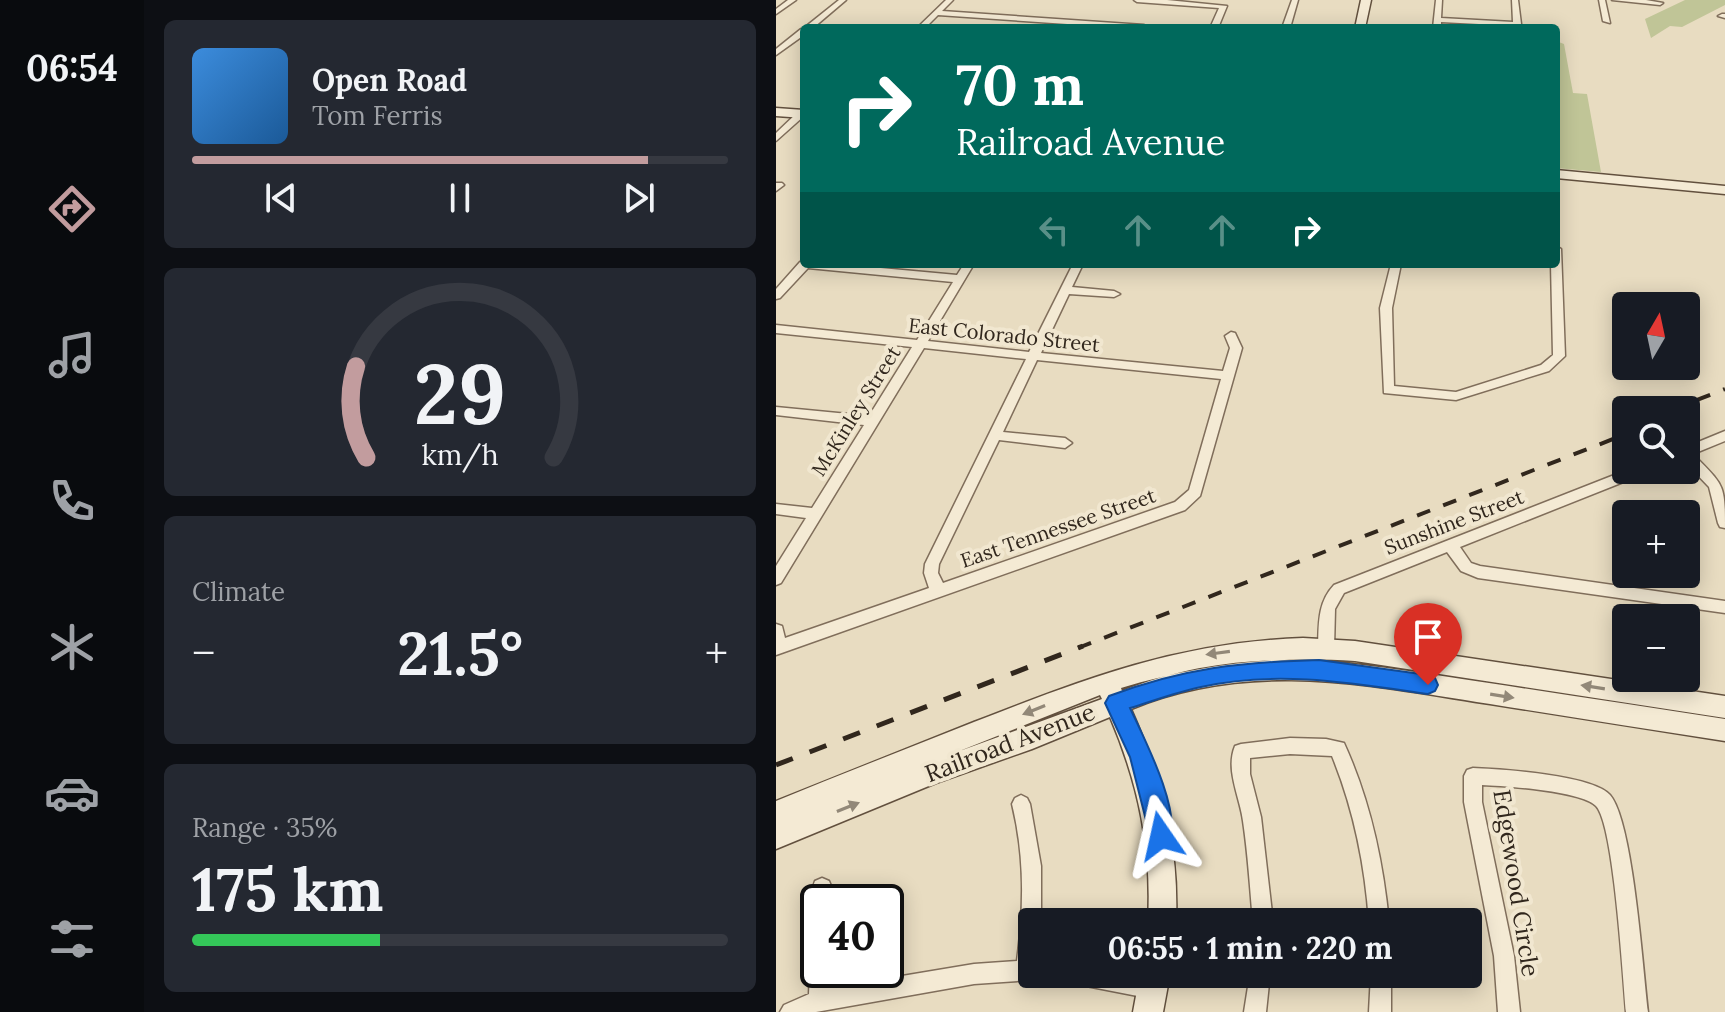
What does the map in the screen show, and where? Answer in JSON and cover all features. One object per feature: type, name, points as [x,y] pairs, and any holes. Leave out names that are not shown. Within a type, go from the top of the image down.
[{"type":"street","points":[[776,12],[793,0]]},
{"type":"street","points":[[837,0],[843,0]]},
{"type":"street","points":[[813,24],[843,0]]},
{"type":"street","points":[[925,24],[950,0]]},
{"type":"street","points":[[1137,0],[1223,6],[1216,24]]},
{"type":"street","points":[[1287,24],[1295,0]]},
{"type":"street","points":[[1361,24],[1366,0]]},
{"type":"street","points":[[1439,0],[1438,24],[1517,24],[1515,0]]},
{"type":"street","points":[[1602,0],[1607,21]]},
{"type":"street","points":[[1615,0],[1660,3]]},
{"type":"street","points":[[1146,24],[1159,1]]},
{"type":"street","points":[[937,13],[1089,24]]},
{"type":"street","points":[[776,53],[800,34]]},
{"type":"street","points":[[776,41],[790,42]]},
{"type":"street","points":[[776,112],[800,114]]},
{"type":"street","points":[[776,138],[800,117]]},
{"type":"street","points":[[1560,174],[1725,190]]},
{"type":"street","points":[[776,296],[801,268]]},
{"type":"street","points":[[846,268],[960,279]]},
{"type":"street","name":"McKinley Street","points":[[776,579],[967,268]]},
{"type":"street","points":[[938,591],[931,573],[932,564],[1076,268]]},
{"type":"street","points":[[1395,268],[1386,308],[1388,390],[1456,396],[1545,368],[1559,356],[1556,268]]},
{"type":"street","points":[[1065,290],[1114,294]]},
{"type":"street","name":"East Colorado Street","points":[[776,329],[1229,376]]},
{"type":"street","name":"East Tennessee Street","points":[[777,642],[938,591],[1190,500],[1195,492],[1236,348],[1231,336]]},
{"type":"street","points":[[776,411],[872,421]]},
{"type":"street","points":[[994,435],[1065,443]]},
{"type":"street","points":[[1700,448],[1725,436]]},
{"type":"street","points":[[1700,469],[1715,485],[1725,523]]},
{"type":"street","name":"Sunshine Street","points":[[1326,648],[1327,607],[1331,596],[1339,589],[1612,482]]},
{"type":"street","points":[[776,509],[816,514]]},
{"type":"street","points":[[1451,547],[1466,567],[1478,572],[1725,607]]},
{"type":"street","name":"Railroad Avenue","points":[[776,814],[1111,692],[1192,656],[1269,647],[1326,648],[1725,707]]},
{"type":"street","name":"Railroad Avenue","points":[[776,836],[932,772],[1032,738],[1111,692],[1245,671],[1319,669],[1725,730]]},
{"type":"street","points":[[1111,692],[1141,757],[1155,804],[1165,867],[1163,908]]},
{"type":"street","points":[[1262,908],[1252,817],[1241,774],[1241,752],[1271,746],[1315,745],[1338,749],[1347,769],[1366,826],[1377,908]]},
{"type":"street","name":"Edgewood Circle","points":[[1509,1012],[1501,943],[1473,802],[1473,776],[1498,776],[1588,792],[1603,800],[1611,818],[1624,890],[1637,1012]]},
{"type":"street","points":[[1021,804],[1031,838],[1033,908]]},
{"type":"street","points":[[791,1012],[819,1000],[974,974],[1018,971]]},
{"type":"street","points":[[819,988],[819,1000]]},
{"type":"street","points":[[1255,1012],[1258,988]]},
{"type":"street","points":[[1380,1012],[1381,988]]},
{"type":"green space","points":[[1685,0],[1725,0],[1725,5],[1682,27],[1670,26],[1651,38],[1645,19]]},
{"type":"green space","points":[[1560,42],[1564,44],[1573,93],[1587,94],[1601,172],[1560,168]]},
{"type":"railway","points":[[1700,399],[1725,389]]},
{"type":"railway","points":[[1078,648],[1612,439]]},
{"type":"railway","points":[[776,765],[1083,646]]},
{"type":"route","points":[[1161,836],[1141,757],[1116,703],[1151,690],[1245,671],[1319,669],[1428,685]]}]
